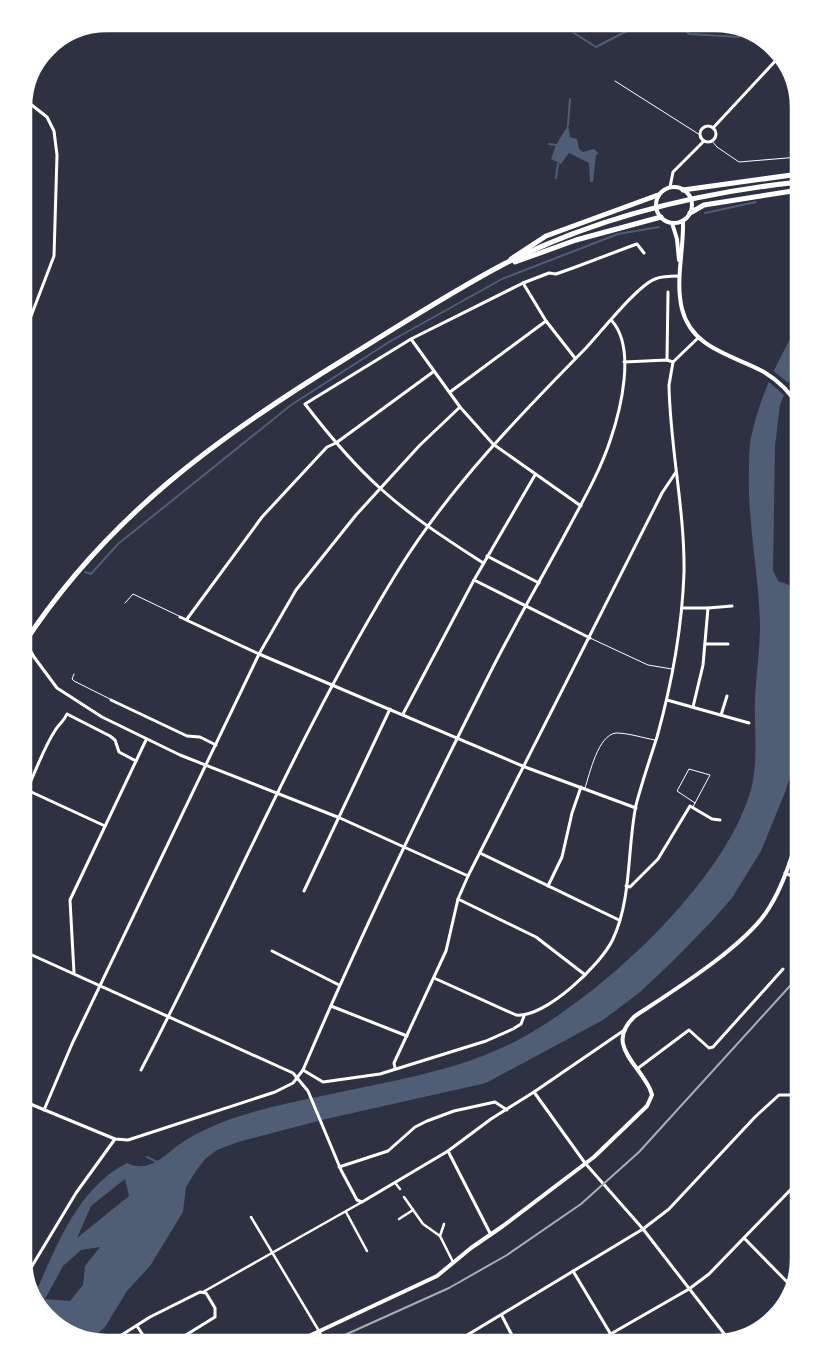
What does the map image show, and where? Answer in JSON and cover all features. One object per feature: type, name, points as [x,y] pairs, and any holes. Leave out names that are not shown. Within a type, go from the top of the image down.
[{"type":"main road","points":[[684,190],[791,175]]},
{"type":"main road","points":[[504,264],[572,234],[674,202],[730,190],[791,183]]},
{"type":"main road","points":[[690,213],[704,204],[791,191]]},
{"type":"main road","points":[[31,632],[46,609],[98,546],[130,515],[193,462],[280,398],[422,311],[504,264],[546,236],[658,196]]},
{"type":"main road","points":[[504,264],[524,260],[576,240],[661,217]]},
{"type":"street","points":[[713,128],[775,61]]},
{"type":"street","points":[[31,104],[47,117],[54,131],[58,155],[54,256],[31,316]]},
{"type":"street","points":[[704,141],[700,135],[702,130],[706,127],[713,128]]},
{"type":"street","points":[[670,187],[684,190],[692,203],[690,213],[683,221],[672,223],[661,217],[657,211],[658,196],[670,187],[673,172],[704,141],[712,141],[716,135],[713,128]]},
{"type":"street","points":[[683,221],[684,238],[679,276],[682,310],[698,338],[722,353],[756,368],[782,385],[791,396]]},
{"type":"street","points":[[672,223],[677,239],[680,270]]},
{"type":"street","points":[[483,563],[428,527],[380,489],[336,443],[305,404],[411,339],[523,283],[549,272],[556,274],[638,244],[644,253]]},
{"type":"street","points":[[141,1070],[169,1017],[276,792],[333,684],[399,568],[428,527],[493,444],[653,280],[679,276]]},
{"type":"street","points":[[523,283],[546,321],[576,358]]},
{"type":"street","points":[[667,360],[668,292]]},
{"type":"street","points":[[450,392],[546,321]]},
{"type":"street","points":[[31,1105],[115,1139],[128,1140],[275,1092],[293,1083],[298,1077],[303,1070],[339,985],[490,672],[540,583],[594,479],[612,434],[622,395],[624,362],[620,335],[612,321]]},
{"type":"street","points":[[434,978],[516,1015],[524,1016],[551,1003],[602,957],[612,941],[620,920],[636,808],[667,700],[682,608],[684,551],[669,402],[673,362],[698,338]]},
{"type":"street","points":[[411,339],[460,407],[493,444],[580,506]]},
{"type":"street","points":[[624,362],[667,360],[673,362]]},
{"type":"street","points":[[186,619],[262,517],[327,447],[336,443],[433,372]]},
{"type":"street","points":[[44,1110],[72,1044],[259,654],[296,590],[338,536],[380,489],[420,445],[460,407]]},
{"type":"street","points":[[395,1068],[394,1063],[434,978],[451,936],[458,900],[468,876],[662,493],[677,470]]},
{"type":"street","points":[[403,714],[483,563],[536,475]]},
{"type":"street","points":[[487,556],[540,583]]},
{"type":"street","points":[[474,580],[590,638]]},
{"type":"street","points":[[682,608],[732,606]]},
{"type":"street","points":[[693,707],[705,644],[708,608]]},
{"type":"street","points":[[180,617],[259,654],[524,767],[636,808]]},
{"type":"street","points":[[705,644],[728,644]]},
{"type":"street","points":[[31,652],[57,688],[71,698],[146,740],[340,818],[468,876]]},
{"type":"street","points":[[721,715],[727,696]]},
{"type":"street","points":[[111,700],[187,736],[200,737],[216,745]]},
{"type":"street","points":[[667,700],[749,723]]},
{"type":"street","points":[[304,891],[390,709]]},
{"type":"street","points":[[31,780],[56,728],[64,721],[68,714],[110,736],[115,740],[119,752],[136,761]]},
{"type":"street","points":[[74,973],[70,900],[146,740]]},
{"type":"street","points":[[548,886],[562,857],[572,813],[583,788]]},
{"type":"street","points":[[31,792],[105,826]]},
{"type":"street","points":[[626,886],[630,887],[658,859],[690,806],[712,820],[720,820]]},
{"type":"street","points":[[480,853],[620,920]]},
{"type":"street","points":[[122,1335],[150,1317],[203,1292],[396,1184],[448,1151],[491,1119],[623,1031],[635,1016],[750,932],[769,909],[791,858]]},
{"type":"street","points":[[785,873],[791,875]]},
{"type":"street","points":[[458,900],[536,937],[584,974]]},
{"type":"street","points":[[272,950],[339,985]]},
{"type":"street","points":[[31,955],[298,1077],[308,1091],[339,1167],[357,1200],[362,1202]]},
{"type":"street","points":[[637,1069],[689,1030],[709,1048],[713,1047],[783,969]]},
{"type":"street","points":[[331,1006],[407,1036]]},
{"type":"street","points":[[303,1070],[323,1082],[380,1074],[486,1041],[513,1030],[521,1024],[524,1016]]},
{"type":"street","points":[[311,1335],[437,1276],[585,1163],[624,1129],[651,1100],[650,1089],[622,1044],[623,1031]]},
{"type":"street","points":[[534,1092],[585,1163],[643,1229],[724,1334]]},
{"type":"street","points":[[468,1335],[643,1229],[669,1209],[773,1099],[785,1094],[791,1098]]},
{"type":"street","points":[[339,1167],[388,1151],[415,1127],[454,1111],[495,1102],[507,1110]]},
{"type":"street","points":[[32,1266],[76,1193],[115,1139]]},
{"type":"street","points":[[448,1151],[491,1235]]},
{"type":"street","points":[[396,1184],[400,1189]]},
{"type":"street","points":[[573,1271],[611,1335],[689,1289],[710,1274],[791,1190]]},
{"type":"street","points":[[404,1197],[423,1224],[440,1236],[453,1262]]},
{"type":"street","points":[[400,1219],[413,1210]]},
{"type":"street","points":[[346,1212],[368,1250]]},
{"type":"street","points":[[251,1217],[321,1335]]},
{"type":"street","points":[[440,1236],[444,1224]]},
{"type":"street","points":[[744,1238],[787,1282]]},
{"type":"street","points":[[186,1335],[215,1317],[215,1308],[209,1296],[203,1292]]},
{"type":"street","points":[[502,1316],[512,1335]]},
{"type":"street","points":[[137,1326],[143,1335]]},
{"type":"lane","points":[[614,81],[700,135]]},
{"type":"lane","points":[[712,141],[716,147],[739,162],[791,157]]},
{"type":"lane","points":[[125,603],[133,594],[180,617]]},
{"type":"lane","points":[[590,638],[641,662],[673,669]]},
{"type":"lane","points":[[74,674],[72,679],[74,681],[111,700]]},
{"type":"lane","points":[[583,788],[602,743],[610,735],[622,734],[656,740]]},
{"type":"lane","points":[[692,808],[695,803],[710,776],[689,769],[677,791],[695,803]]},
{"type":"water","points":[[568,125],[570,137],[577,139],[579,149],[583,152],[594,149],[599,154],[596,155],[593,182],[590,182],[589,163],[569,153],[561,164],[551,159],[556,145]]},
{"type":"water","points":[[791,337],[791,377],[780,405],[775,446],[773,570],[778,581],[791,586],[791,774],[761,851],[732,898],[670,964],[639,993],[603,1020],[486,1083],[326,1119],[238,1142],[217,1150],[205,1159],[196,1171],[186,1187],[183,1212],[150,1266],[127,1291],[105,1327],[97,1334],[83,1331],[57,1316],[44,1301],[37,1288],[60,1239],[81,1203],[110,1174],[127,1163],[136,1166],[152,1164],[201,1131],[252,1112],[444,1069],[514,1042],[547,1023],[618,969],[653,936],[685,901],[713,865],[735,828],[753,782],[755,700],[760,625],[750,508],[749,450],[754,423],[777,365]],"holes":[[[125,1179],[129,1196],[77,1238],[91,1206]],[[100,1247],[85,1266],[83,1285],[70,1301],[45,1299],[63,1266],[81,1250]]]},
{"type":"pier","points":[[771,369],[791,385],[786,397],[767,380]]},
{"type":"waterway","points":[[574,33],[596,47],[627,31]]},
{"type":"waterway","points":[[686,31],[689,34],[740,36]]},
{"type":"waterway","points":[[568,125],[570,99]]},
{"type":"waterway","points":[[549,144],[556,145]]},
{"type":"waterway","points":[[556,178],[558,164]]},
{"type":"waterway","points":[[705,213],[756,202]]},
{"type":"waterway","points":[[85,572],[91,574],[118,544],[291,405],[389,342],[502,279],[618,234],[659,227]]},
{"type":"waterway","points":[[147,1157],[159,1163]]},
{"type":"railway","points":[[345,1335],[449,1288],[507,1255],[581,1204],[639,1152],[791,985]]}]
